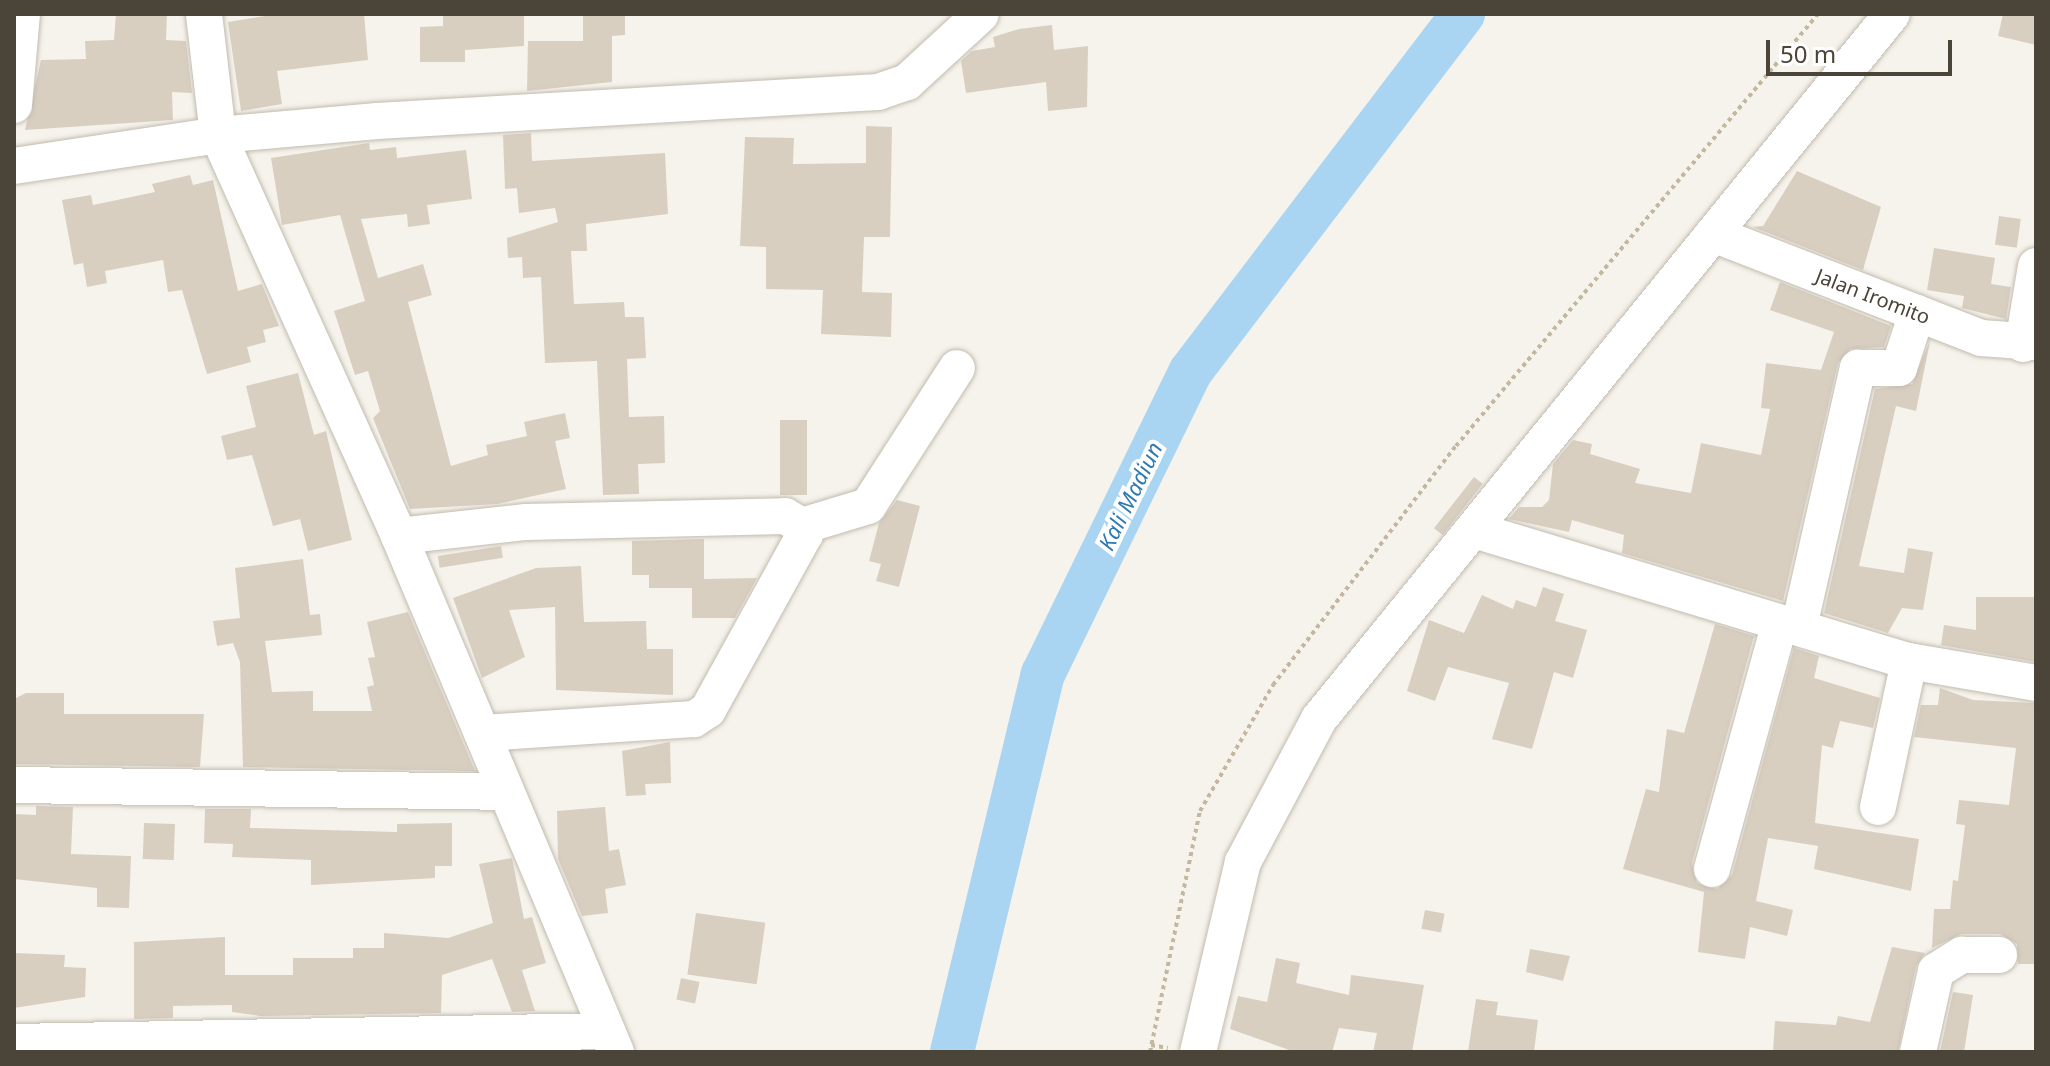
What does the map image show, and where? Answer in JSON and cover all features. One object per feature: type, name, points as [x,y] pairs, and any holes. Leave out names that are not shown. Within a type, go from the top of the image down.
[{"type":"street","points":[[14,105],[22,14]]},
{"type":"street","points":[[14,1042],[612,1041],[399,536],[218,135],[204,14]]},
{"type":"street","points":[[14,166],[218,135],[878,92],[907,82],[981,14]]},
{"type":"street","points":[[1198,1052],[1243,862],[1271,805],[1371,646],[1474,530],[1892,14]]},
{"type":"street","name":"Jalan Iromito","points":[[1713,234],[1981,338],[2030,343]]},
{"type":"street","points":[[2030,343],[2036,266]]},
{"type":"street","points":[[1712,869],[1789,626],[1858,368],[1899,368],[1917,313]]},
{"type":"street","points":[[802,526],[868,506],[957,368]]},
{"type":"street","points":[[399,536],[542,521],[785,516],[802,526],[805,534],[708,710],[694,719],[482,733]]},
{"type":"street","points":[[1474,530],[1909,661],[2036,683]]},
{"type":"street","points":[[1878,807],[1909,661]]},
{"type":"street","points":[[14,785],[506,792]]},
{"type":"street","points":[[1918,1052],[1936,971],[1962,955],[1999,955]]},
{"type":"path","points":[[1150,1052],[1200,811],[1273,685],[1456,446],[1818,14]]},
{"type":"building","points":[[116,14],[167,14],[166,40],[186,41],[192,93],[172,92],[173,120],[25,130],[41,60],[86,59],[85,41],[114,40]]},
{"type":"building","points":[[278,14],[364,14],[368,60],[277,71],[282,104],[241,111],[228,22]]},
{"type":"building","points":[[443,14],[524,14],[524,46],[465,50],[465,62],[420,62],[420,27],[443,26]]},
{"type":"building","points":[[583,14],[625,14],[625,35],[612,36],[612,82],[527,91],[528,41],[583,41]]},
{"type":"building","points":[[2003,14],[2036,14],[2036,45],[1998,36]]},
{"type":"building","points":[[1052,25],[1054,50],[1088,46],[1087,107],[1048,111],[1046,82],[966,93],[961,61],[972,51],[995,47],[993,37],[1019,29]]},
{"type":"building","points":[[866,126],[892,127],[890,237],[864,237],[862,292],[892,293],[891,337],[821,334],[823,290],[766,289],[766,247],[740,246],[745,137],[794,138],[793,164],[866,163]]},
{"type":"building","points":[[531,133],[532,161],[665,153],[668,214],[586,224],[587,251],[571,251],[574,304],[624,302],[625,317],[644,317],[646,358],[627,359],[629,417],[664,416],[665,463],[638,464],[639,494],[603,495],[597,361],[545,363],[541,277],[523,278],[522,257],[508,258],[507,238],[558,222],[555,208],[519,213],[517,188],[505,189],[503,135]]},
{"type":"building","points":[[369,143],[370,150],[396,147],[397,158],[466,150],[472,199],[427,205],[430,224],[408,227],[407,214],[361,219],[378,278],[423,264],[432,295],[408,302],[451,466],[488,455],[486,445],[527,436],[524,422],[565,413],[570,438],[555,441],[566,489],[497,504],[410,509],[373,418],[380,411],[368,371],[355,375],[334,311],[365,301],[340,215],[282,225],[271,158]]},
{"type":"building","points":[[1797,171],[1881,207],[1863,270],[1753,227],[1763,226]]},
{"type":"building","points":[[190,175],[193,185],[213,180],[238,291],[262,284],[279,326],[263,330],[266,342],[247,347],[251,362],[207,374],[182,290],[168,292],[163,260],[105,271],[107,283],[87,287],[83,263],[74,265],[62,200],[91,195],[93,205],[155,192],[152,184]]},
{"type":"building","points":[[1999,216],[2021,219],[2017,248],[1995,245]]},
{"type":"building","points":[[1934,248],[1995,258],[1991,284],[2011,287],[2006,319],[1962,308],[1964,296],[1927,290]]},
{"type":"building","points":[[1780,282],[1891,326],[1884,347],[1850,349],[1838,363],[1783,601],[1622,553],[1624,535],[1572,520],[1569,532],[1509,519],[1519,507],[1542,507],[1549,500],[1553,464],[1573,440],[1592,444],[1590,454],[1640,469],[1635,483],[1691,493],[1701,443],[1761,455],[1770,409],[1761,408],[1766,363],[1821,370],[1834,332],[1770,310]]},
{"type":"building","points":[[1930,341],[1916,411],[1896,406],[1859,566],[1904,573],[1908,548],[1933,552],[1923,610],[1902,608],[1888,633],[1824,613],[1875,389],[1912,384]]},
{"type":"building","points":[[298,373],[314,435],[326,431],[352,540],[308,551],[300,519],[273,526],[252,455],[227,460],[221,436],[256,427],[246,386]]},
{"type":"building","points":[[780,420],[807,420],[807,495],[780,495]]},
{"type":"building","points":[[1474,477],[1483,484],[1443,535],[1434,528]]},
{"type":"building","points":[[897,500],[920,506],[899,587],[876,581],[881,564],[869,561],[879,523]]},
{"type":"building","points":[[704,539],[704,579],[757,578],[735,618],[692,618],[692,588],[649,588],[649,575],[632,575],[632,541]]},
{"type":"building","points":[[501,546],[503,558],[440,568],[438,556]]},
{"type":"building","points":[[303,559],[310,615],[320,614],[322,635],[265,641],[272,692],[313,691],[313,711],[372,711],[367,687],[374,685],[368,658],[375,657],[367,622],[408,612],[475,771],[243,767],[240,662],[233,643],[217,646],[213,621],[240,618],[235,568]]},
{"type":"building","points":[[581,566],[584,622],[646,621],[647,649],[673,649],[673,695],[556,690],[555,607],[509,610],[525,657],[482,678],[453,598],[536,568]]},
{"type":"building","points":[[1543,587],[1564,594],[1555,621],[1587,630],[1573,678],[1554,672],[1532,749],[1492,739],[1509,683],[1448,667],[1435,701],[1407,691],[1429,620],[1464,633],[1482,595],[1513,609],[1516,600],[1536,607]]},
{"type":"building","points":[[1976,597],[2036,597],[2036,662],[1941,645],[1944,625],[1976,630]]},
{"type":"building","points":[[1715,624],[1754,636],[1692,863],[1697,883],[1717,889],[1732,875],[1794,648],[1819,656],[1814,678],[1880,698],[1873,728],[1840,721],[1833,748],[1822,745],[1815,823],[1919,839],[1911,891],[1814,869],[1818,846],[1768,838],[1756,901],[1793,910],[1787,936],[1750,927],[1745,959],[1698,952],[1704,892],[1623,869],[1646,789],[1659,792],[1667,729],[1684,733]]},
{"type":"building","points":[[1940,688],[1973,700],[2036,703],[2036,964],[2018,964],[2017,944],[2000,934],[1961,934],[1932,948],[1934,909],[1950,909],[1953,880],[1958,881],[1965,825],[1956,824],[1959,800],[2009,805],[2016,748],[1914,737],[1921,705],[1938,705]]},
{"type":"building","points":[[26,693],[64,693],[64,714],[204,714],[200,767],[14,764],[14,699]]},
{"type":"building","points":[[670,742],[671,783],[645,784],[646,795],[626,796],[622,751]]},
{"type":"building","points":[[36,806],[73,807],[71,854],[131,856],[129,908],[97,907],[97,888],[14,879],[14,814],[36,815]]},
{"type":"building","points":[[605,807],[609,851],[619,849],[626,885],[605,889],[608,913],[582,916],[558,859],[557,811]]},
{"type":"building","points":[[205,809],[251,809],[250,828],[397,832],[397,824],[452,823],[452,866],[435,866],[435,878],[311,885],[311,860],[232,857],[233,844],[204,843]]},
{"type":"building","points":[[144,823],[175,824],[174,860],[143,859]]},
{"type":"building","points":[[512,858],[524,919],[532,917],[546,963],[522,970],[535,1011],[512,1012],[492,959],[442,975],[441,1013],[261,1016],[232,1012],[232,1005],[173,1006],[173,1018],[134,1019],[134,942],[225,937],[225,975],[293,975],[293,958],[353,958],[353,948],[384,948],[384,933],[448,938],[493,923],[479,864]]},
{"type":"building","points":[[1425,910],[1445,914],[1441,932],[1421,929]]},
{"type":"building","points":[[696,913],[765,923],[757,984],[687,974]]},
{"type":"building","points":[[1892,947],[1925,953],[1916,966],[1898,1052],[1773,1052],[1775,1021],[1836,1025],[1838,1016],[1870,1022]]},
{"type":"building","points":[[1530,949],[1570,956],[1563,981],[1526,972]]},
{"type":"building","points":[[14,953],[65,955],[64,967],[86,968],[85,997],[14,1008]]},
{"type":"building","points":[[1276,958],[1300,963],[1296,983],[1349,995],[1351,975],[1424,985],[1412,1052],[1373,1052],[1377,1033],[1339,1028],[1332,1052],[1295,1052],[1230,1029],[1238,996],[1267,1002]]},
{"type":"building","points":[[681,978],[700,982],[695,1003],[676,1000]]},
{"type":"building","points":[[1953,992],[1973,995],[1964,1052],[1940,1052]]},
{"type":"building","points":[[1476,999],[1498,1002],[1496,1015],[1538,1020],[1534,1052],[1468,1052]]},
{"type":"waterway","name":"Kali Madiun","points":[[952,1052],[1043,674],[1191,371],[1463,14]]}]
